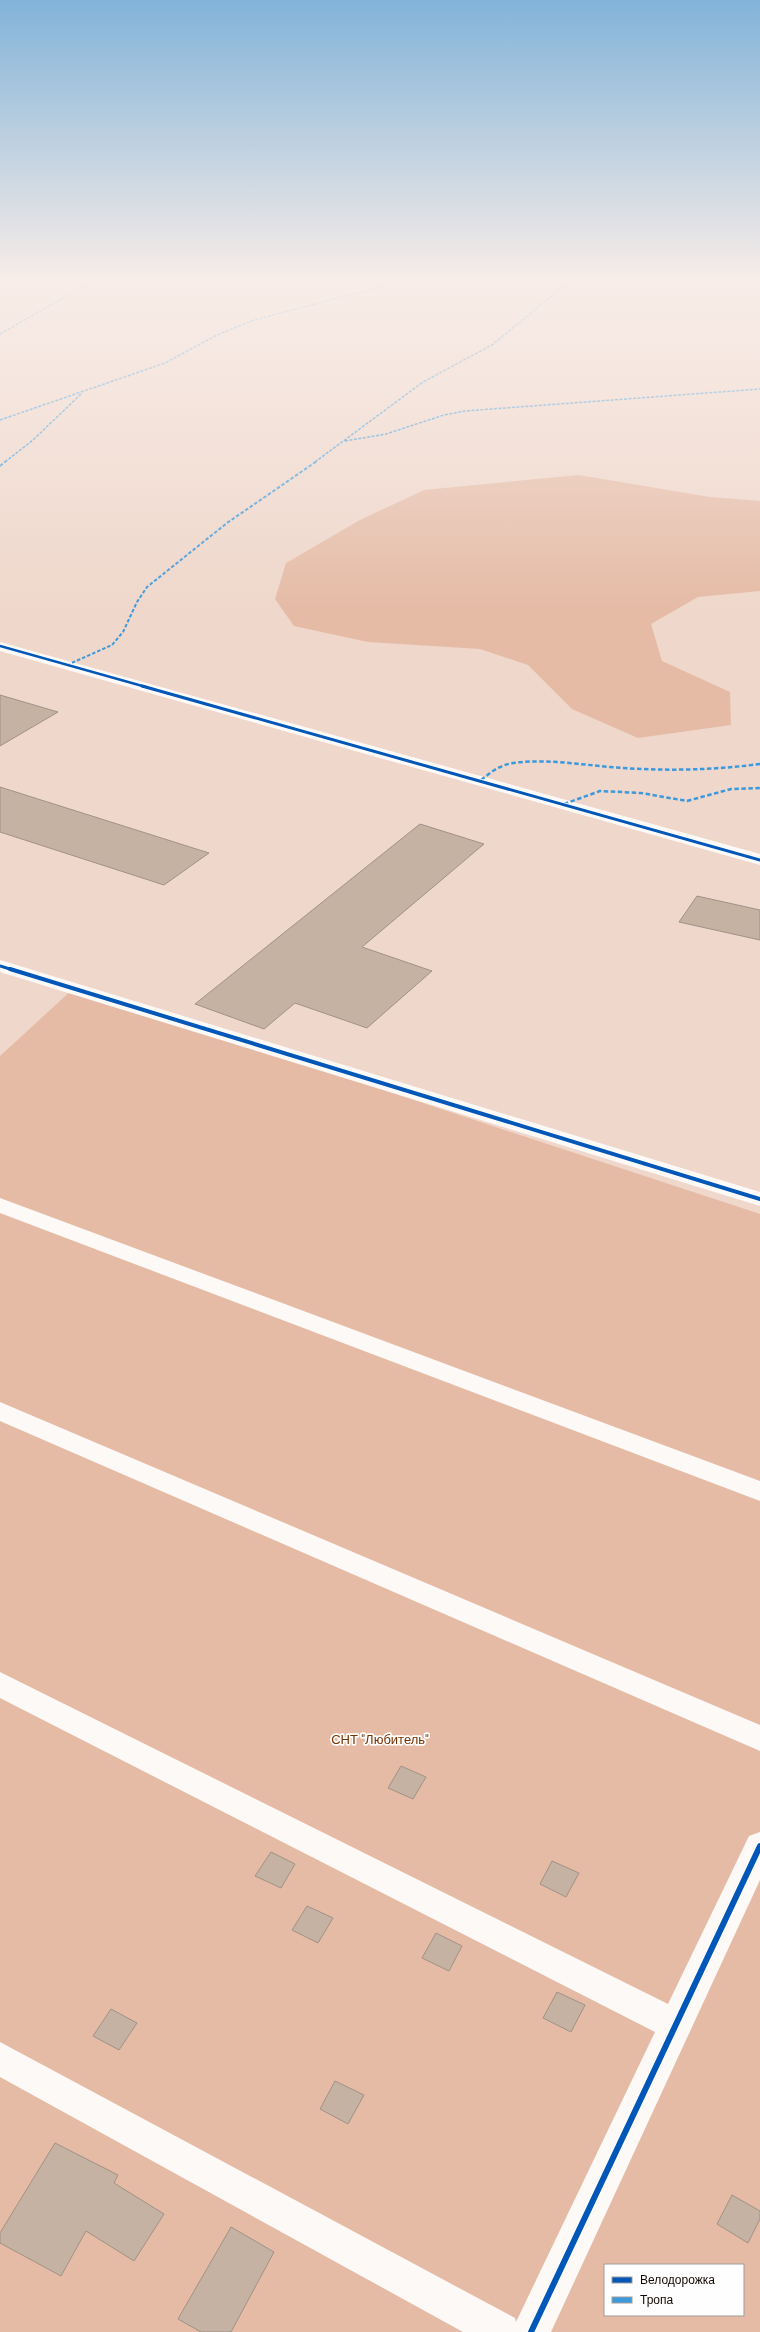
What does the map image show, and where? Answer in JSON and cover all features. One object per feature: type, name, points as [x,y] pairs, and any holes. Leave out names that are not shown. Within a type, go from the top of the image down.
[{"type":"street","points":[[0,646],[760,860]]},
{"type":"street","points":[[0,966],[760,1199]]},
{"type":"street","points":[[0,1205],[760,1491]]},
{"type":"street","points":[[0,1411],[760,1738]]},
{"type":"street","points":[[0,1684],[676,2025]]},
{"type":"street","points":[[531,2332],[760,1846]]},
{"type":"street","points":[[0,2059],[501,2332]]},
{"type":"green space","points":[[579,475],[710,497],[760,501],[760,591],[698,597],[651,624],[662,661],[730,692],[731,725],[638,738],[572,709],[528,665],[480,649],[368,642],[294,626],[275,599],[286,563],[360,520],[424,490]]},
{"type":"green space","name":"СНТ \"Любитель\"","points":[[74,988],[760,1214],[760,2332],[0,2332],[0,1056]]},
{"type":"building","points":[[0,695],[58,712],[0,746]]},
{"type":"building","points":[[0,787],[209,853],[164,885],[0,832]]},
{"type":"building","points":[[420,824],[484,844],[362,947],[432,971],[367,1028],[295,1003],[264,1029],[195,1004]]},
{"type":"building","points":[[697,896],[760,910],[760,940],[679,922]]},
{"type":"building","points":[[401,1766],[426,1777],[413,1799],[388,1788]]},
{"type":"building","points":[[271,1852],[295,1864],[281,1888],[255,1876]]},
{"type":"building","points":[[552,1861],[579,1873],[566,1897],[540,1884]]},
{"type":"building","points":[[307,1906],[333,1918],[318,1943],[292,1930]]},
{"type":"building","points":[[436,1933],[462,1946],[449,1971],[422,1958]]},
{"type":"building","points":[[557,1992],[585,2005],[571,2032],[543,2018]]},
{"type":"building","points":[[111,2009],[137,2023],[119,2050],[93,2036]]},
{"type":"building","points":[[335,2081],[364,2095],[348,2124],[320,2109]]},
{"type":"building","points":[[55,2143],[118,2175],[114,2183],[164,2214],[134,2261],[86,2231],[61,2276],[0,2243],[0,2233]]},
{"type":"building","points":[[732,2195],[760,2211],[760,2219],[748,2243],[717,2224]]},
{"type":"building","points":[[231,2227],[274,2252],[231,2332],[201,2332],[178,2319]]},
{"type":"marked path","points":[[0,420],[84,391]]},
{"type":"marked path","points":[[67,665],[112,645],[123,632],[137,602],[147,587],[227,523],[344,442],[411,391]]},
{"type":"marked path","points":[[345,441],[386,434],[444,415],[465,411],[736,391]]},
{"type":"marked path","points":[[0,466],[33,440],[81,394]]},
{"type":"marked path","points":[[481,780],[495,769],[512,763],[551,762],[624,768],[712,770],[760,764]]},
{"type":"marked path","points":[[564,804],[600,791],[641,793],[687,801],[731,789],[760,788]]},
{"type":"cycle path","points":[[0,646],[760,860]]},
{"type":"cycle path","points":[[0,966],[760,1199]]},
{"type":"cycle path","points":[[531,2332],[760,1846]]}]
